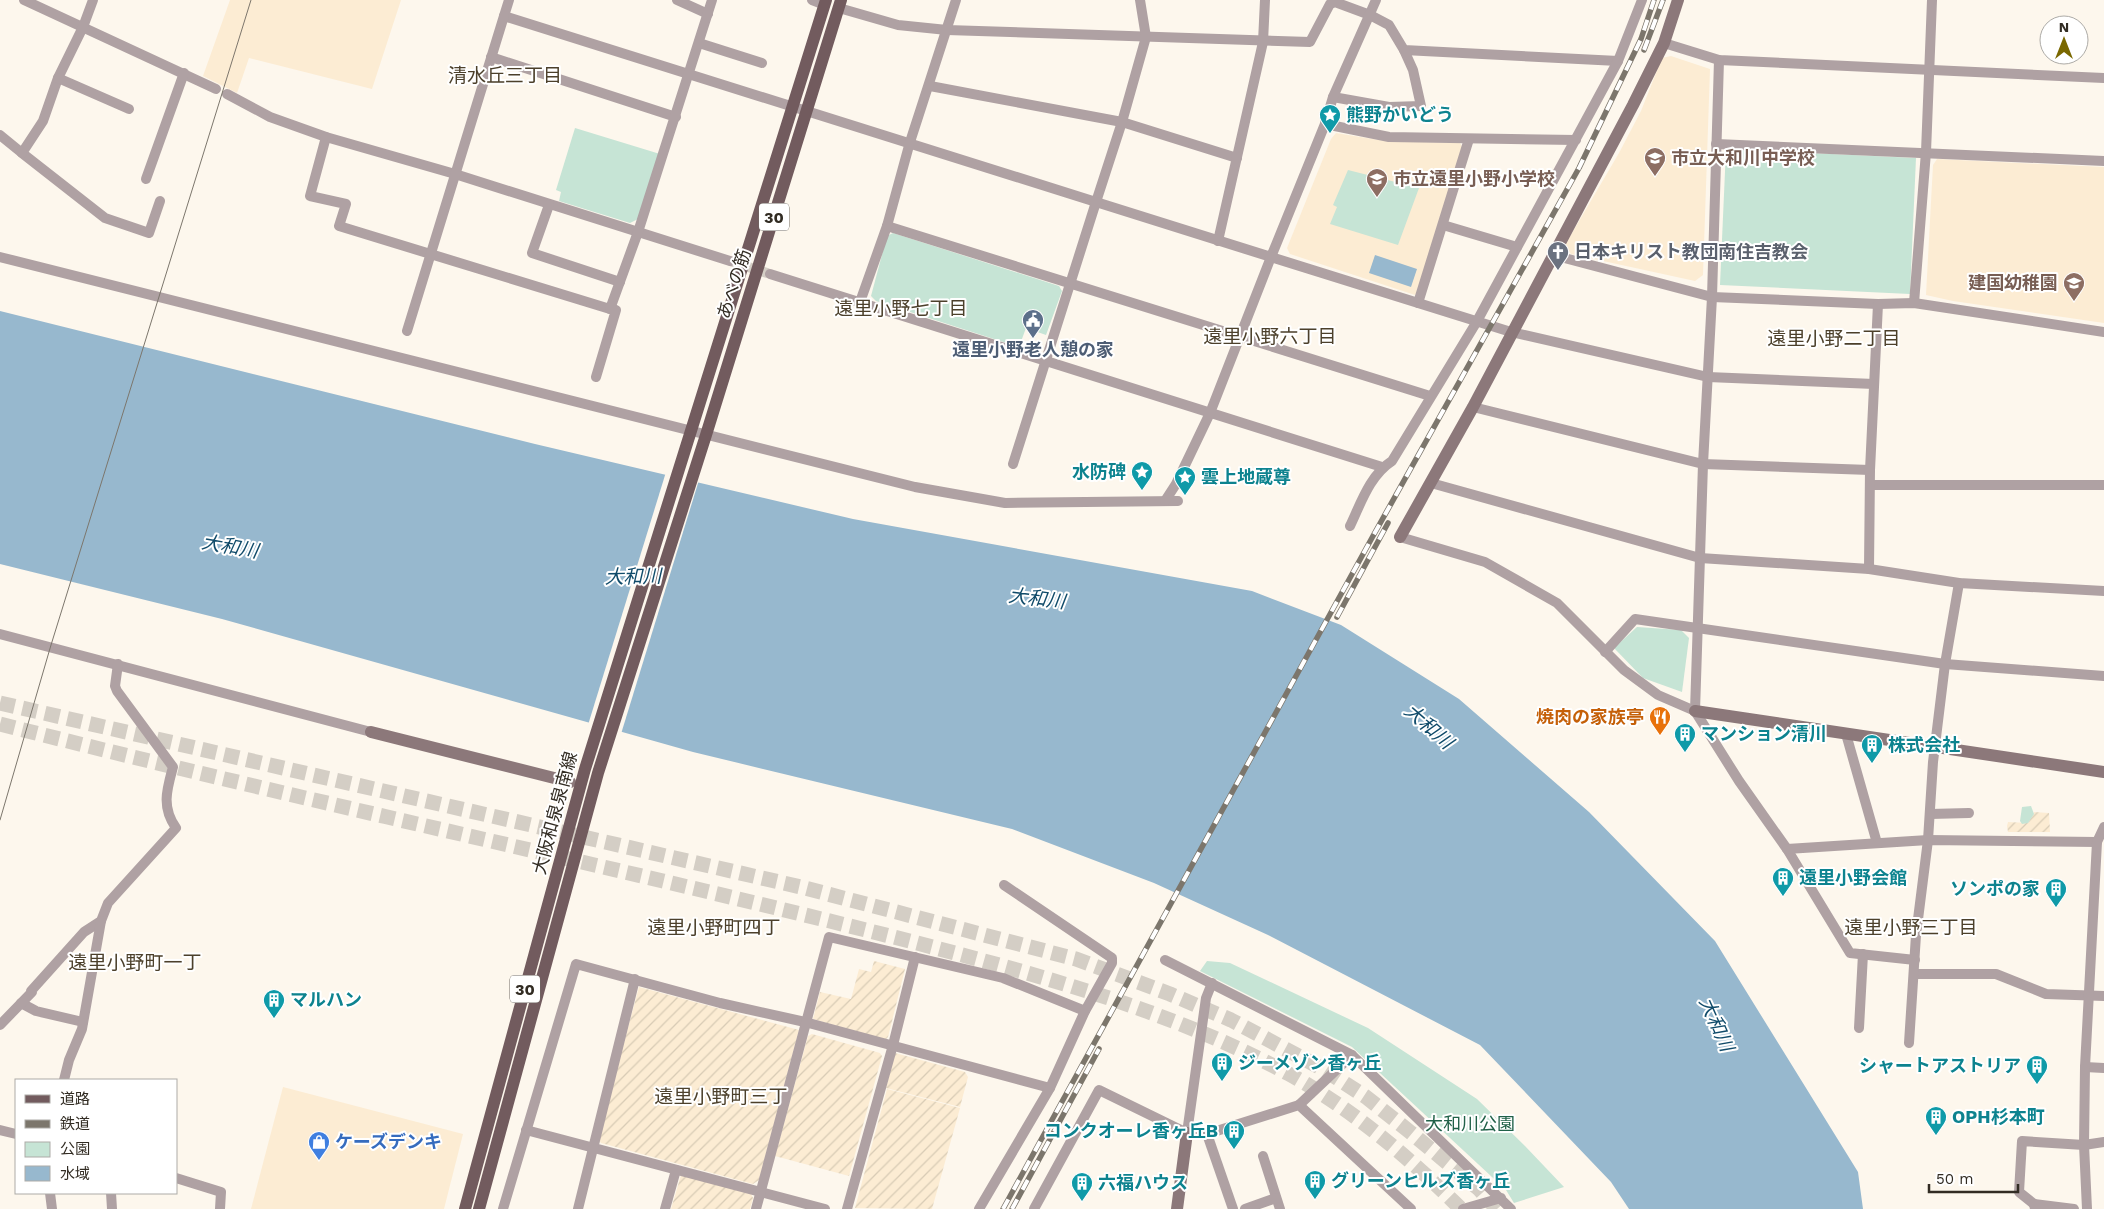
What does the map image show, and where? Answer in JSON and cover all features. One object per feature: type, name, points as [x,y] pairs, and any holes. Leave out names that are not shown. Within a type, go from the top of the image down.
[{"type":"main road","name":"あべの筋","points":[[692,430],[825,3]]},
{"type":"main road","name":"あべの筋","points":[[706,434],[840,4]]},
{"type":"main road","name":"大阪和泉泉南線","points":[[465,1209],[575,783],[585,769],[692,430]]},
{"type":"main road","name":"大阪和泉泉南線","points":[[479,1209],[598,773],[706,434]]},
{"type":"street","points":[[24,0],[216,89]]},
{"type":"street","points":[[22,153],[43,121],[58,78],[83,27],[93,0]]},
{"type":"street","points":[[407,331],[509,0]]},
{"type":"street","points":[[677,0],[708,14]]},
{"type":"street","points":[[610,309],[676,117],[712,0]]},
{"type":"street","points":[[812,0],[825,3]]},
{"type":"street","points":[[860,302],[887,226],[910,142],[930,86],[956,0]]},
{"type":"street","points":[[1013,464],[1122,122],[1146,37],[1140,0]]},
{"type":"street","points":[[1218,240],[1263,42],[1265,0]]},
{"type":"street","points":[[1165,500],[1176,484],[1210,413],[1325,124],[1333,97],[1376,0]]},
{"type":"street","points":[[1350,526],[1374,478],[1382,467],[1392,460],[1476,323],[1618,61],[1642,0]]},
{"type":"street","points":[[1678,0],[1664,42],[1633,105],[1511,332],[1473,407],[1400,537],[1485,562],[1557,603],[1624,670],[1658,695],[1695,711],[2104,772]]},
{"type":"street","points":[[1914,303],[1926,152],[1932,0]]},
{"type":"street","points":[[840,4],[898,25],[947,30],[1263,42],[1310,42],[1330,4],[1335,2],[1370,15],[1390,25],[1413,70],[1421,106],[1390,107],[1333,97]]},
{"type":"street","points":[[504,16],[910,142],[1476,323],[1708,377],[1874,384]]},
{"type":"street","points":[[1664,42],[1719,60],[2104,78]]},
{"type":"street","points":[[699,43],[762,63]]},
{"type":"street","points":[[1404,50],[1618,61]]},
{"type":"street","points":[[491,57],[676,117]]},
{"type":"street","points":[[1719,60],[1712,297],[1703,464],[1695,711],[1739,781],[1787,849],[1850,953],[1915,960]]},
{"type":"street","points":[[146,179],[184,74]]},
{"type":"street","points":[[58,78],[129,109]]},
{"type":"street","points":[[930,86],[1122,122],[1237,158]]},
{"type":"street","points":[[227,94],[270,117],[326,137],[455,174],[730,261]]},
{"type":"street","points":[[1325,124],[1389,137],[1576,140]]},
{"type":"street","points":[[0,135],[105,218],[149,233],[160,201]]},
{"type":"street","points":[[326,137],[310,196],[346,204],[339,226],[616,310],[596,378]]},
{"type":"street","points":[[1418,303],[1469,139]]},
{"type":"street","points":[[1716,144],[1926,152],[2104,162]]},
{"type":"street","points":[[549,205],[532,253],[620,282]]},
{"type":"street","points":[[1443,225],[1517,248]]},
{"type":"street","points":[[887,226],[1430,396]]},
{"type":"street","points":[[1552,255],[1712,297],[1878,304],[1914,303],[2104,332]]},
{"type":"street","points":[[0,257],[915,487],[1005,503],[1178,501]]},
{"type":"street","points":[[770,274],[1382,467]]},
{"type":"street","points":[[1869,569],[1870,470],[1878,304]]},
{"type":"street","points":[[1473,407],[1703,464],[1870,470]]},
{"type":"street","points":[[1431,483],[1700,558],[1869,569],[1960,583],[2104,591]]},
{"type":"street","points":[[1870,485],[2104,485]]},
{"type":"street","points":[[1908,1043],[1916,935],[1928,840],[1933,762],[1945,664],[1960,583]]},
{"type":"street","points":[[1605,652],[1635,619],[1945,664],[2104,676]]},
{"type":"street","points":[[0,634],[371,732],[594,788]]},
{"type":"street","points":[[64,1079],[69,1060],[82,1029],[101,920],[108,903],[176,828],[171,821],[165,800],[174,763],[117,691],[115,686],[118,664]]},
{"type":"street","points":[[1846,734],[1877,843]]},
{"type":"street","points":[[1930,814],[1968,813]]},
{"type":"street","points":[[2087,1209],[2084,1145],[2085,1067],[2090,995],[2099,921],[2097,842],[2104,827]]},
{"type":"street","points":[[1787,849],[1928,840],[2097,842]]},
{"type":"street","points":[[979,1209],[1050,1088],[1085,1011],[1112,963],[1112,958],[1004,885]]},
{"type":"street","points":[[0,1025],[84,932],[101,920]]},
{"type":"street","points":[[756,1209],[829,937],[1003,978],[1085,1011]]},
{"type":"street","points":[[1859,1028],[1863,954]]},
{"type":"street","points":[[847,1209],[893,1045],[914,957]]},
{"type":"street","points":[[1165,960],[1352,1055],[1511,1209]]},
{"type":"street","points":[[503,1209],[576,964],[893,1045],[1050,1088]]},
{"type":"street","points":[[1914,974],[1996,974],[2046,994],[2104,996]]},
{"type":"street","points":[[578,1209],[635,979]]},
{"type":"street","points":[[1177,1209],[1206,998],[1212,983]]},
{"type":"street","points":[[21,1002],[36,1011],[83,1022]]},
{"type":"street","points":[[1034,1209],[1099,1090],[1187,1133],[1207,1134],[1299,1105],[1352,1055]]},
{"type":"street","points":[[2085,1067],[2104,1068]]},
{"type":"street","points":[[1299,1105],[1411,1209]]},
{"type":"street","points":[[0,1130],[15,1134]]},
{"type":"street","points":[[526,1130],[825,1209]]},
{"type":"street","points":[[1207,1134],[1233,1209]]},
{"type":"street","points":[[2074,1209],[2035,1206],[2019,1192],[2022,1141],[2084,1145],[2104,1142]]},
{"type":"street","points":[[1263,1156],[1280,1209]]},
{"type":"street","points":[[666,1209],[676,1170]]},
{"type":"street","points":[[178,1179],[221,1192],[220,1209]]},
{"type":"street","points":[[50,1194],[52,1209]]},
{"type":"street","points":[[111,1194],[112,1209]]},
{"type":"street","points":[[1245,1209],[1276,1198]]},
{"type":"street","points":[[1463,1209],[1501,1198]]},
{"type":"shaded area","points":[[230,0],[401,0],[372,89],[249,58],[237,93],[203,76]]},
{"type":"shaded area","name":"市立大和川中学校","points":[[1671,56],[1710,69],[1703,275],[1695,281],[1571,254],[1565,245],[1619,153],[1641,111],[1662,58]]},
{"type":"shaded area","name":"市立遠里小野小学校","points":[[1336,133],[1385,141],[1460,143],[1463,148],[1418,292],[1415,295],[1290,254],[1287,248],[1331,139]]},
{"type":"shaded area","points":[[1937,159],[2104,167],[2104,323],[1953,301],[1926,295],[1933,165]]},
{"type":"shaded area","points":[[2034,812],[2049,813],[2050,832],[2008,832],[2008,822],[2028,823]]},
{"type":"shaded area","points":[[874,961],[905,969],[888,1037],[885,1040],[813,1019],[820,992],[851,999],[859,969],[871,972]]},
{"type":"shaded area","points":[[639,987],[799,1030],[759,1180],[753,1184],[601,1143],[598,1139]]},
{"type":"shaded area","points":[[812,1034],[880,1053],[882,1056],[849,1176],[775,1156],[808,1036]]},
{"type":"shaded area","points":[[895,1053],[965,1072],[968,1077],[960,1107],[886,1088]]},
{"type":"shaded area","name":"ケーズデンキ","points":[[283,1087],[463,1134],[444,1209],[251,1209]]},
{"type":"shaded area","points":[[887,1089],[960,1108],[932,1209],[855,1208]]},
{"type":"shaded area","points":[[681,1175],[751,1194],[753,1198],[750,1209],[671,1209]]},
{"type":"green space","points":[[575,128],[660,154],[640,218],[630,223],[559,201],[561,192],[556,190]]},
{"type":"green space","points":[[1726,149],[1916,158],[1910,294],[1720,285]]},
{"type":"green space","points":[[1348,170],[1419,188],[1398,245],[1330,224],[1337,207],[1333,205]]},
{"type":"green space","points":[[893,233],[1059,286],[1062,291],[1046,335],[1026,328],[1019,347],[876,301],[871,296],[887,236]]},
{"type":"green space","points":[[1637,627],[1681,630],[1689,638],[1682,692],[1643,678],[1614,648]]},
{"type":"green space","points":[[2031,806],[2034,814],[2028,823],[2022,824],[2020,821],[2022,807]]},
{"type":"green space","name":"大和川公園","points":[[1207,961],[1230,963],[1368,1028],[1477,1099],[1564,1187],[1514,1203],[1506,1190],[1352,1047],[1200,971]]},
{"type":"water","points":[[1375,255],[1417,269],[1411,287],[1369,273]]},
{"type":"water","name":"大和川","points":[[0,311],[535,444],[853,519],[1252,591],[1341,625],[1459,699],[1589,812],[1715,941],[1858,1172],[1863,1209],[1629,1209],[1611,1182],[1480,1045],[1268,935],[1154,883],[1012,829],[693,752],[222,619],[0,564]]},
{"type":"pier","points":[[666,472],[699,480],[621,734],[588,725]]},
{"type":"tunnel","points":[[730,261],[770,274]]},
{"type":"tunnel","points":[[0,703],[801,887],[1076,959],[1170,994],[1231,1020],[1323,1069],[1366,1097],[1410,1132],[1479,1189],[1497,1209]]},
{"type":"tunnel","points":[[0,724],[248,785],[815,917],[966,956],[1090,992],[1171,1020],[1250,1054],[1289,1074],[1335,1103],[1380,1136],[1461,1209]]},
{"type":"tram line","points":[[0,820],[51,645],[251,0]]},
{"type":"railway","points":[[1003,1209],[1373,536],[1579,168],[1641,39],[1654,0]]},
{"type":"railway","points":[[1644,50],[1663,0]]},
{"type":"railway","points":[[1337,617],[1388,523]]},
{"type":"railway","points":[[1012,1209],[1099,1049]]},
{"type":"place","name":"熊野かいどう","points":[[1330,134]]},
{"type":"place","name":"市立大和川中学校","points":[[1655,177]]},
{"type":"place","name":"市立遠里小野小学校","points":[[1377,198]]},
{"type":"place","name":"日本キリスト教団南住吉教会","points":[[1558,271]]},
{"type":"place","name":"建国幼稚園","points":[[2074,302]]},
{"type":"place","name":"遠里小野老人憩の家","points":[[1033,339]]},
{"type":"place","name":"水防碑","points":[[1142,491]]},
{"type":"place","name":"雲上地蔵尊","points":[[1185,496]]},
{"type":"place","name":"焼肉の家族亭","points":[[1660,736]]},
{"type":"place","name":"マンション清川","points":[[1685,753]]},
{"type":"place","name":"株式会社","points":[[1872,764]]},
{"type":"place","name":"遠里小野会館","points":[[1783,897]]},
{"type":"place","name":"ソンポの家","points":[[2056,908]]},
{"type":"place","name":"マルハン","points":[[274,1019]]},
{"type":"place","name":"ジーメゾン香ヶ丘","points":[[1222,1082]]},
{"type":"place","name":"シャートアストリア","points":[[2037,1085]]},
{"type":"place","name":"OPH杉本町","points":[[1936,1136]]},
{"type":"place","name":"コンクオーレ香ヶ丘B","points":[[1234,1150]]},
{"type":"place","name":"ケーズデンキ","points":[[319,1161]]},
{"type":"place","name":"グリーンヒルズ香ヶ丘","points":[[1315,1200]]},
{"type":"place","name":"六福ハウス","points":[[1082,1202]]},
{"type":"district","name":"清水丘三丁目","points":[[505,75]]},
{"type":"district","name":"遠里小野七丁目","points":[[901,308]]},
{"type":"district","name":"遠里小野六丁目","points":[[1270,336]]},
{"type":"district","name":"遠里小野二丁目","points":[[1834,338]]},
{"type":"district","name":"遠里小野町四丁","points":[[714,927]]},
{"type":"district","name":"遠里小野三丁目","points":[[1911,927]]},
{"type":"district","name":"遠里小野町一丁","points":[[135,962]]},
{"type":"district","name":"遠里小野町三丁","points":[[721,1096]]}]
